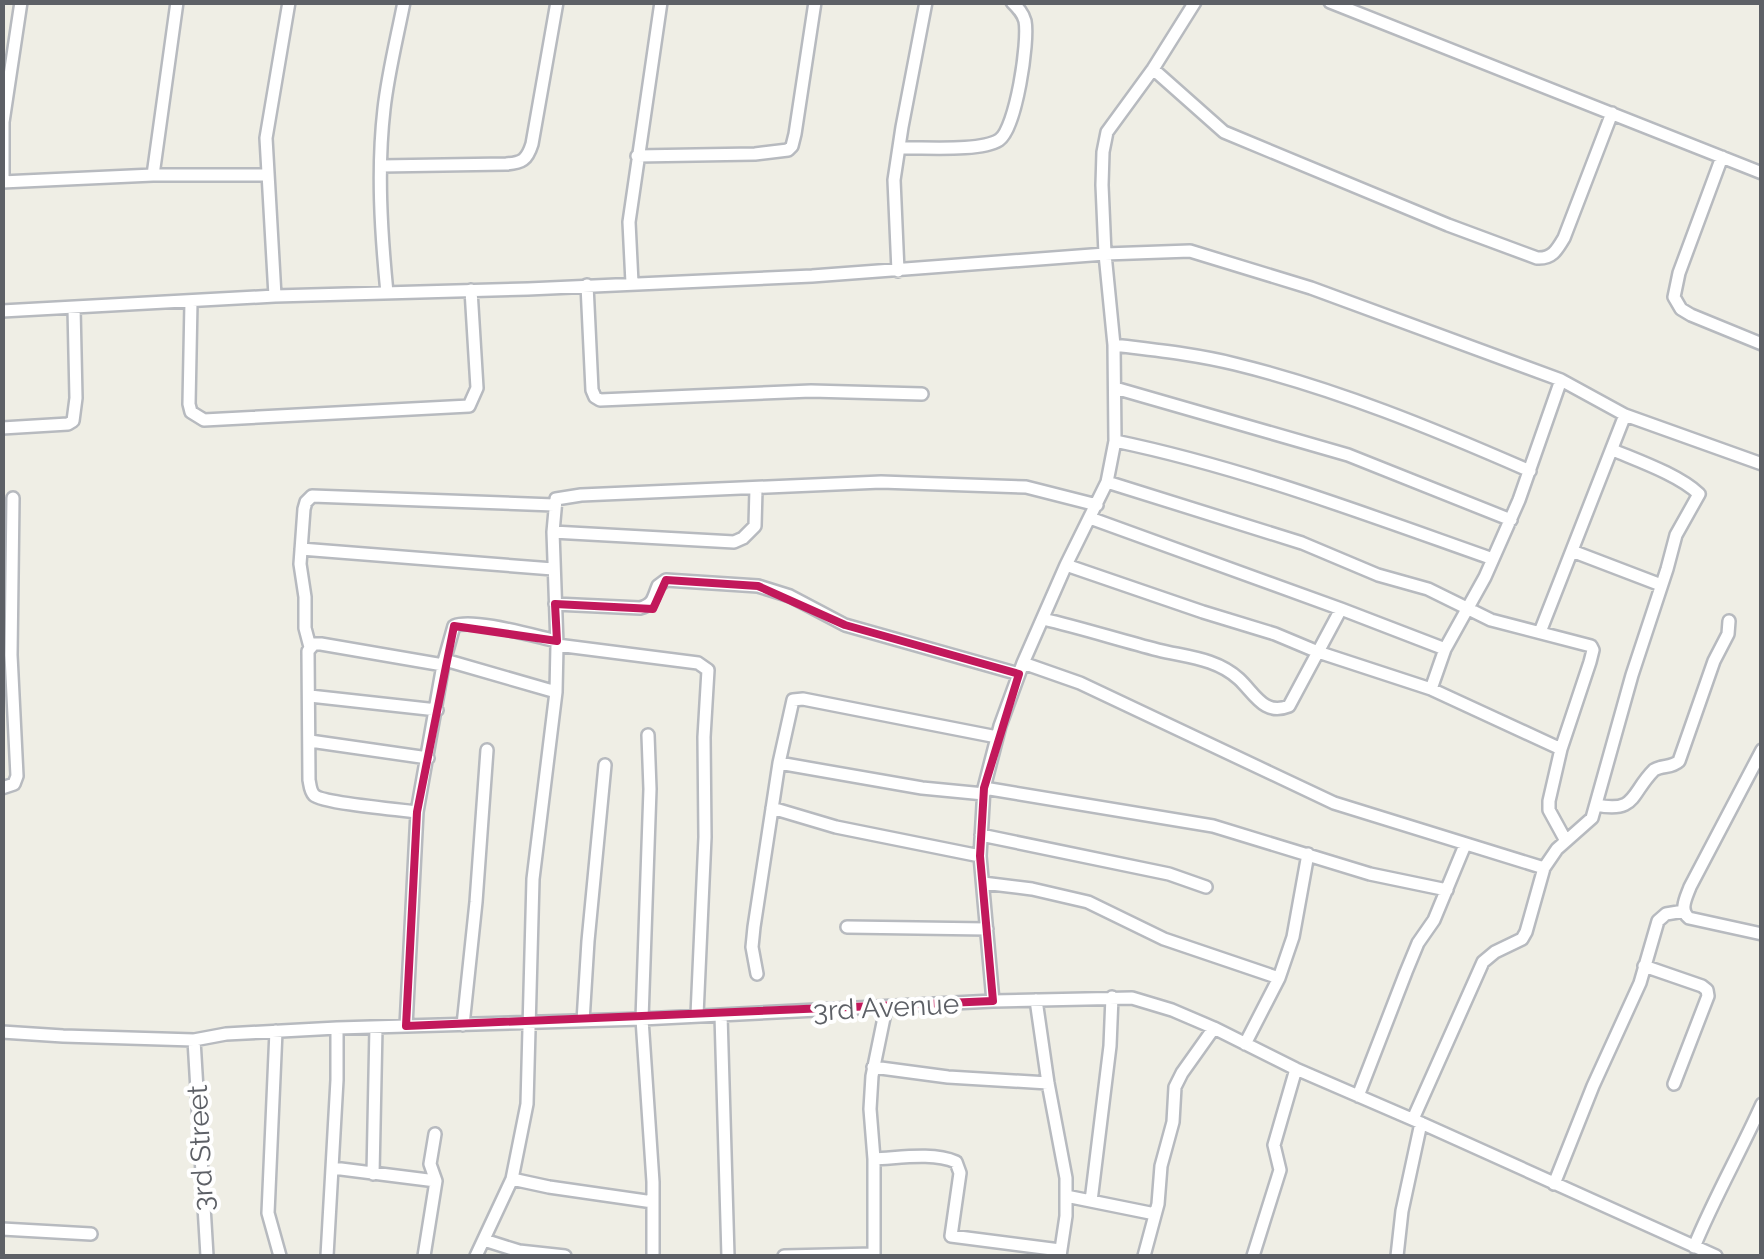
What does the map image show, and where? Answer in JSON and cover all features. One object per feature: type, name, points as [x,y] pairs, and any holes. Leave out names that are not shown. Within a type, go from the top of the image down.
[{"type":"street","points":[[22,2],[3,122],[3,182],[153,174],[266,174]]},
{"type":"street","points":[[153,174],[177,2]]},
{"type":"street","points":[[275,296],[266,138],[289,2]]},
{"type":"street","points":[[388,293],[381,234],[384,110],[404,2]]},
{"type":"street","points":[[381,166],[506,164],[527,158],[556,2]]},
{"type":"street","points":[[632,283],[629,222],[661,2]]},
{"type":"street","points":[[637,156],[788,150],[795,134],[815,2]]},
{"type":"street","points":[[898,271],[894,180],[926,2]]},
{"type":"street","points":[[898,148],[971,147],[991,144],[1004,136],[1014,115],[1026,26],[1012,2]]},
{"type":"street","points":[[992,1001],[980,856],[984,791],[997,736],[1021,668],[1107,482],[1115,441],[1114,345],[1102,184],[1107,132],[1196,2]]},
{"type":"street","points":[[1330,2],[1762,172]]},
{"type":"street","points":[[1153,69],[1224,132],[1537,258],[1548,258],[1564,238],[1612,113]]},
{"type":"street","points":[[1722,157],[1679,273],[1674,297],[1691,314],[1762,344]]},
{"type":"street","points":[[2,310],[898,271],[1190,251],[1311,288],[1562,380],[1625,415],[1762,464]]},
{"type":"street","points":[[587,285],[592,390],[600,400],[810,391],[922,394]]},
{"type":"street","points":[[191,302],[189,404],[191,412],[204,420],[469,406],[477,388],[470,290]]},
{"type":"street","points":[[2,428],[73,421],[74,308]]},
{"type":"street","points":[[1114,345],[1231,362],[1315,386],[1530,471]]},
{"type":"street","points":[[1431,689],[1445,649],[1510,520],[1562,380]]},
{"type":"street","points":[[1115,388],[1348,455],[1510,520]]},
{"type":"street","points":[[1540,632],[1625,415]]},
{"type":"street","points":[[1115,441],[1168,452],[1321,497],[1493,559]]},
{"type":"street","points":[[1397,1256],[1417,1121],[1473,980],[1494,952],[1522,940],[1544,868],[1592,818],[1676,535],[1700,494],[1613,450]]},
{"type":"street","points":[[476,1256],[512,1179],[527,1104],[533,878],[556,692],[552,532],[557,498],[881,482],[1026,487],[1097,505]]},
{"type":"street","points":[[1107,482],[1302,544],[1378,575],[1428,590],[1491,620],[1593,648],[1548,801],[1566,841]]},
{"type":"street","points":[[552,532],[734,542],[755,526],[756,489]]},
{"type":"street","points":[[418,812],[316,798],[312,794],[310,647],[300,564],[306,502],[317,495],[554,505]]},
{"type":"street","points":[[2,788],[14,784],[17,776],[11,654],[13,498]]},
{"type":"street","points":[[1090,518],[1445,649]]},
{"type":"street","points":[[302,549],[553,569]]},
{"type":"street","points":[[1572,551],[1661,584]]},
{"type":"street","points":[[1066,564],[1431,689],[1561,749]]},
{"type":"street","points":[[555,604],[640,608],[654,599],[658,586],[666,580],[758,586],[790,596],[845,625],[1080,683],[1334,803],[1544,868]]},
{"type":"street","points":[[1043,619],[1187,654],[1216,665],[1237,677],[1264,706],[1276,710],[1289,706],[1342,609]]},
{"type":"street","points":[[1596,805],[1624,806],[1654,770],[1679,761],[1714,661],[1728,634],[1728,621]]},
{"type":"street","points":[[406,1026],[418,812],[444,663],[457,623],[557,643],[698,663],[708,670],[697,1015]]},
{"type":"street","points":[[310,647],[340,646],[444,663],[556,692]]},
{"type":"street","points":[[310,696],[436,710]]},
{"type":"street","points":[[757,974],[752,947],[754,927],[792,702],[797,698],[997,736]]},
{"type":"street","points":[[648,736],[650,789],[642,1019],[653,1256]]},
{"type":"street","points":[[310,741],[428,758]]},
{"type":"street","points":[[463,1025],[487,750]]},
{"type":"street","points":[[1762,750],[1690,887],[1684,911],[1689,918],[1762,934]]},
{"type":"street","points":[[780,763],[922,788],[984,791],[1213,826],[1370,874],[1447,890]]},
{"type":"street","points":[[583,1021],[605,764]]},
{"type":"street","points":[[772,808],[836,827],[980,856]]},
{"type":"street","points":[[981,835],[1169,874],[1206,887]]},
{"type":"street","points":[[1358,1096],[1418,944],[1434,920],[1464,844]]},
{"type":"street","points":[[1244,1044],[1279,978],[1293,937],[1308,854]]},
{"type":"street","points":[[984,883],[1032,888],[1088,902],[1164,939],[1279,978]]},
{"type":"street","points":[[1554,1184],[1640,983],[1658,921],[1666,914],[1684,911]]},
{"type":"street","points":[[847,927],[987,929]]},
{"type":"street","points":[[1644,966],[1707,990],[1674,1084]]},
{"type":"street","points":[[1091,1200],[1110,1046],[1112,997]]},
{"type":"street","name":"3rd Avenue","points":[[2,1032],[194,1040],[226,1034],[337,1028],[1132,998],[1214,1028],[1296,1069],[1716,1256]]},
{"type":"street","points":[[874,1159],[954,1160],[960,1173],[952,1236],[1060,1253],[1066,1216],[1066,1178],[1036,1000]]},
{"type":"street","points":[[784,1256],[874,1255],[870,1109],[886,1008]]},
{"type":"street","points":[[721,1014],[728,1256]]},
{"type":"street","points":[[373,1174],[376,1027]]},
{"type":"street","points":[[327,1256],[337,1028]]},
{"type":"street","points":[[1144,1256],[1173,1122],[1175,1087],[1214,1028]]},
{"type":"street","points":[[276,1031],[268,1213],[280,1256]]},
{"type":"street","name":"3rd Street","points":[[194,1040],[207,1256]]},
{"type":"street","points":[[874,1067],[948,1078],[1048,1084]]},
{"type":"street","points":[[1253,1256],[1280,1170],[1274,1145],[1296,1069]]},
{"type":"street","points":[[1694,1247],[1762,1104]]},
{"type":"street","points":[[424,1256],[436,1182],[430,1164],[435,1134]]},
{"type":"street","points":[[333,1168],[436,1182]]},
{"type":"street","points":[[512,1179],[653,1202]]},
{"type":"street","points":[[1066,1196],[1155,1214]]},
{"type":"street","points":[[2,1229],[91,1234]]},
{"type":"street","points":[[484,1240],[519,1254],[565,1256]]},
{"type":"street","points":[[1672,1256],[1678,1240]]},
{"type":"highlighted area","points":[[666,580],[758,586],[845,625],[1019,674],[984,788],[980,856],[993,1001],[406,1026],[417,812],[454,626],[557,641],[555,604],[653,609]]}]
